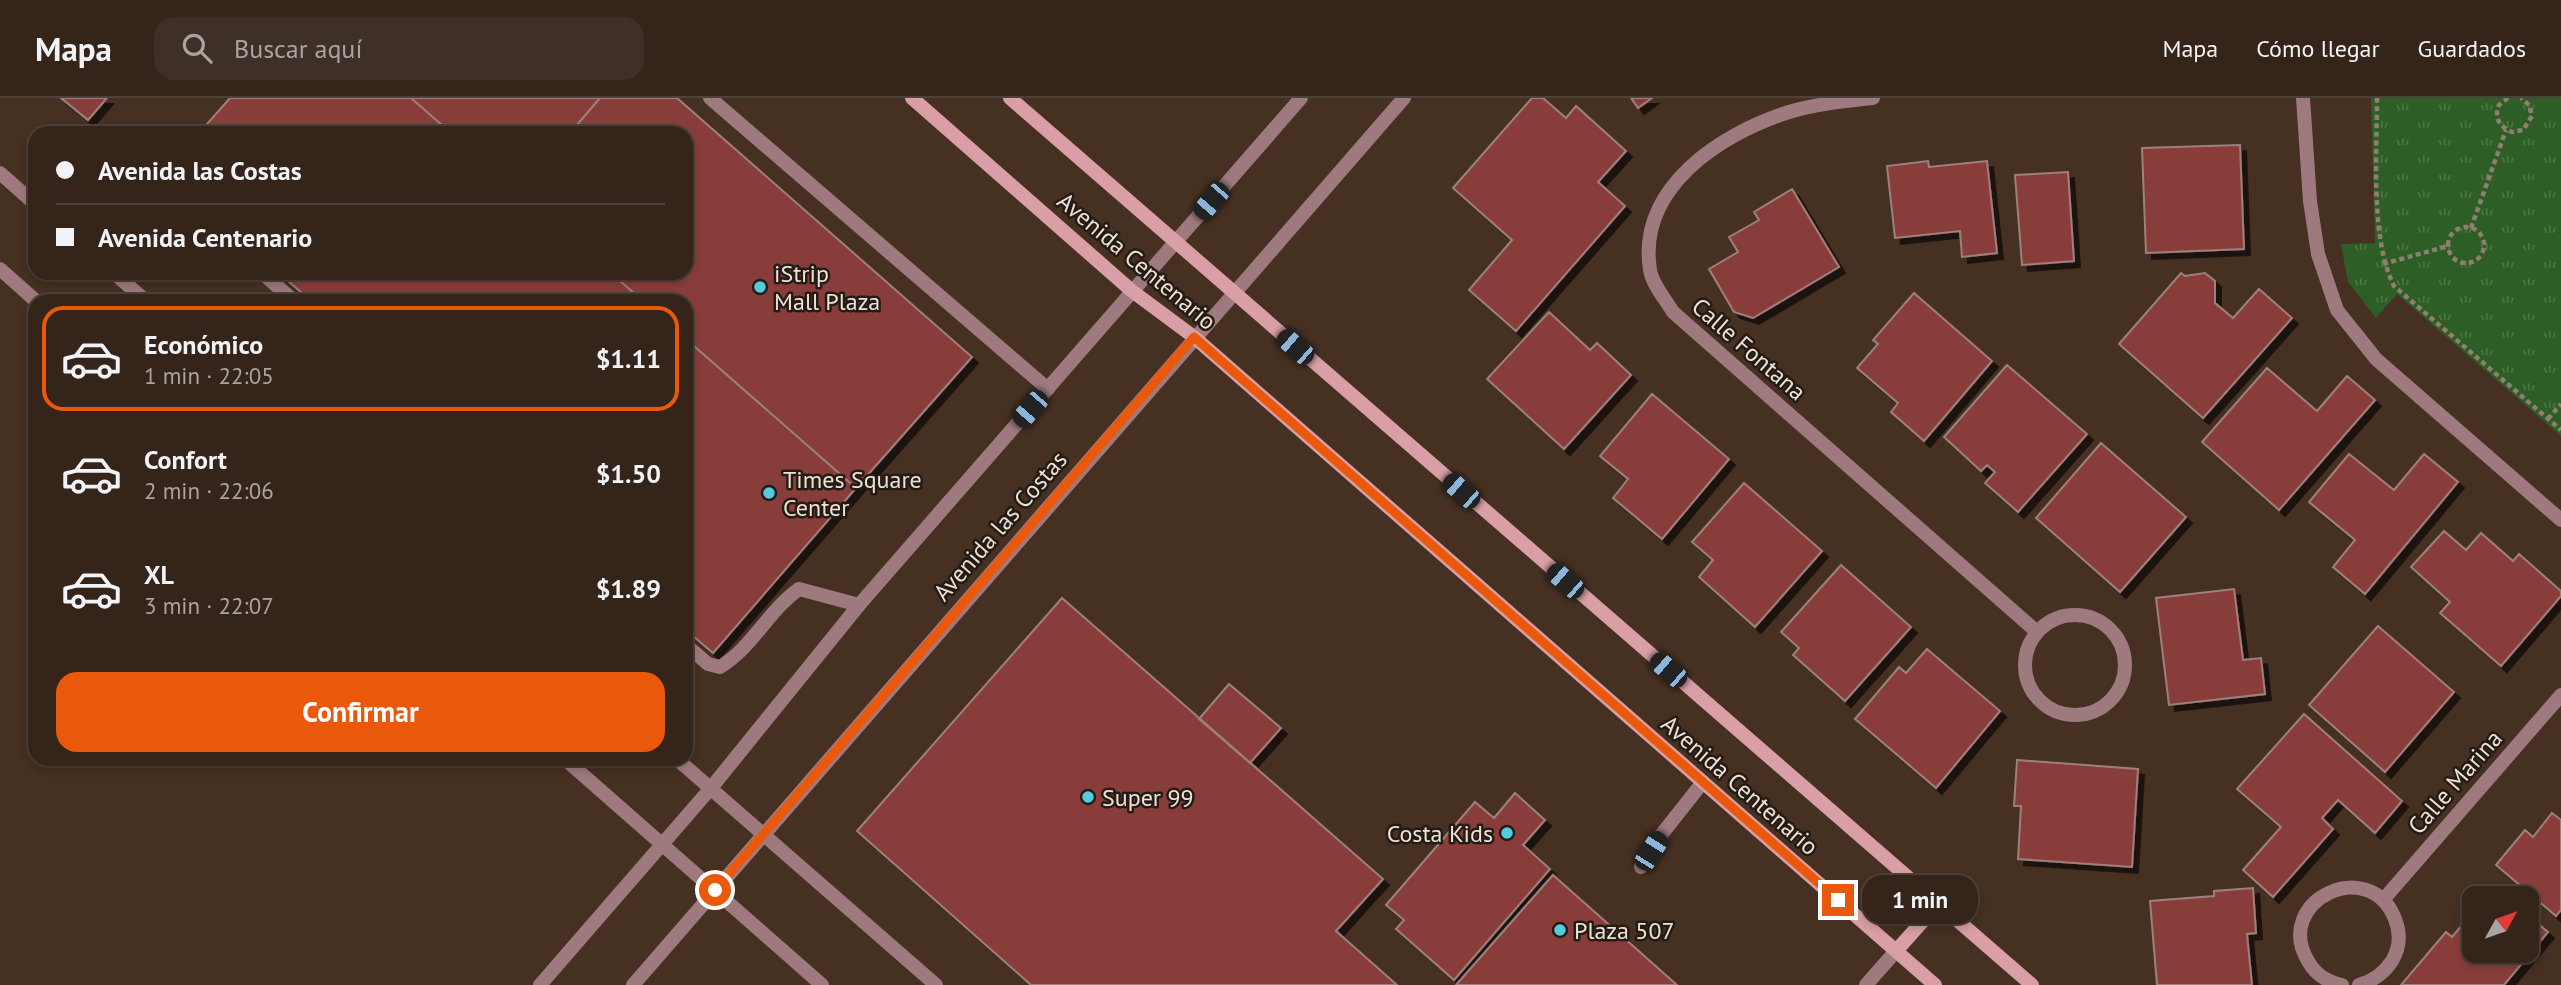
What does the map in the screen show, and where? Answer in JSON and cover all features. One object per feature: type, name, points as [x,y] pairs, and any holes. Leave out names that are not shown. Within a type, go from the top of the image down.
[{"type":"main road","name":"Avenida Centenario","points":[[912,98],[1132,291],[1194,337],[1935,985]]},
{"type":"main road","name":"Avenida Centenario","points":[[1010,98],[2032,985]]},
{"type":"main road","points":[[1896,951],[1938,904]]},
{"type":"street","points":[[710,98],[1048,389]]},
{"type":"street","points":[[540,985],[711,788],[859,605],[1301,98]]},
{"type":"street","name":"Avenida las Costas","points":[[633,985],[1404,98]]},
{"type":"street","name":"Calle Fontana","points":[[1873,98],[1790,112],[1727,137],[1695,162],[1662,199],[1648,237],[1650,273],[1673,313],[2037,632]]},
{"type":"street","points":[[2303,98],[2310,201],[2318,254],[2337,310],[2376,359],[2561,520]]},
{"type":"street","points":[[0,173],[28,198]]},
{"type":"street","points":[[0,269],[28,294]]},
{"type":"street","points":[[122,280],[138,294]]},
{"type":"street","points":[[270,280],[286,294]]},
{"type":"street","points":[[693,651],[708,664],[720,667],[736,657],[781,601],[799,589],[859,605]]},
{"type":"street","points":[[2065,616],[2082,616],[2098,621],[2120,645],[2124,670],[2117,693],[2105,705],[2090,713],[2066,714],[2044,705],[2026,678],[2024,662],[2028,646],[2037,632],[2049,622],[2065,616]]},
{"type":"street","name":"Calle Marina","points":[[2383,900],[2561,695]]},
{"type":"street","points":[[573,766],[822,985]]},
{"type":"street","points":[[685,766],[936,985]]},
{"type":"street","points":[[1641,867],[1661,835],[1703,782]]},
{"type":"street","points":[[2342,985],[2324,978],[2312,968],[2302,946],[2302,921],[2310,907],[2337,888],[2369,891],[2383,900],[2399,928],[2399,944],[2394,959],[2384,972],[2359,985]]},
{"type":"street","points":[[1866,985],[1896,951]]},
{"type":"path","points":[[2377,98],[2377,173],[2383,264],[2393,286],[2561,430]]},
{"type":"path","points":[[2506,130],[2523,130],[2530,121],[2532,110],[2521,98]]},
{"type":"path","points":[[2505,99],[2497,116],[2506,130]]},
{"type":"path","points":[[2471,228],[2506,130]]},
{"type":"path","points":[[2383,264],[2448,246],[2455,231],[2471,228]]},
{"type":"path","points":[[2448,246],[2458,260],[2475,260],[2482,252],[2483,240],[2471,228]]},
{"type":"path","points":[[2548,419],[2561,404]]},
{"type":"green space","points":[[2371,98],[2561,98],[2561,436],[2397,294],[2376,318],[2348,282],[2341,244],[2375,243]]},
{"type":"building","points":[[61,98],[107,98],[88,120]]},
{"type":"building","points":[[230,98],[411,98],[443,126],[205,126]]},
{"type":"building","points":[[411,98],[600,98],[576,126],[443,126]]},
{"type":"building","name":"iStrip Mall Plaza","points":[[600,98],[677,98],[972,357],[856,488],[693,345],[693,294],[635,294],[619,280],[693,280],[693,126],[576,126]]},
{"type":"building","points":[[1532,98],[1543,98],[1566,118],[1576,106],[1626,151],[1598,182],[1625,206],[1516,331],[1469,290],[1512,240],[1453,188]]},
{"type":"building","points":[[1631,98],[1652,98],[1638,108]]},
{"type":"building","points":[[2240,145],[2244,249],[2146,253],[2142,148]]},
{"type":"building","points":[[1928,161],[1929,167],[1987,161],[1997,253],[1962,257],[1960,231],[1895,238],[1887,166]]},
{"type":"building","points":[[2068,172],[2074,261],[2022,265],[2015,175]]},
{"type":"building","points":[[1792,189],[1839,267],[1753,318],[1734,312],[1709,269],[1738,252],[1729,237],[1759,220],[1754,212]]},
{"type":"building","points":[[2181,273],[2185,276],[2205,273],[2215,281],[2215,303],[2233,318],[2259,289],[2292,318],[2203,418],[2119,344]]},
{"type":"building","points":[[287,280],[619,280],[635,294],[303,294]]},
{"type":"building","points":[[1914,293],[1992,361],[1924,441],[1891,412],[1898,403],[1857,368],[1878,344],[1873,340]]},
{"type":"building","points":[[1549,312],[1590,350],[1597,343],[1631,375],[1564,449],[1487,379]]},
{"type":"building","name":"Times Square Center","points":[[693,345],[856,488],[713,653],[693,636]]},
{"type":"building","points":[[2007,365],[2087,434],[2018,512],[1985,483],[1995,472],[1987,465],[1981,471],[1944,437]]},
{"type":"building","points":[[2267,368],[2317,411],[2347,376],[2375,400],[2279,510],[2202,442]]},
{"type":"building","points":[[1652,394],[1729,459],[1662,539],[1613,498],[1628,479],[1600,456]]},
{"type":"building","points":[[2101,443],[2186,517],[2120,592],[2036,518]]},
{"type":"building","points":[[2349,454],[2394,490],[2424,454],[2458,482],[2365,594],[2333,567],[2355,540],[2309,502]]},
{"type":"building","points":[[1744,483],[1822,551],[1755,627],[1699,577],[1713,560],[1692,542]]},
{"type":"building","points":[[2444,531],[2466,550],[2481,533],[2513,561],[2519,554],[2561,591],[2561,596],[2501,666],[2440,613],[2450,602],[2411,567]]},
{"type":"building","points":[[1841,565],[1911,627],[1845,701],[1793,655],[1799,648],[1781,632]]},
{"type":"building","points":[[2234,589],[2243,660],[2261,658],[2265,694],[2169,705],[2156,598]]},
{"type":"building","name":"Super 99","points":[[1062,598],[1383,879],[1336,931],[1397,985],[1031,985],[857,831]]},
{"type":"building","points":[[2378,626],[2454,692],[2385,772],[2309,705]]},
{"type":"building","points":[[1927,649],[2000,711],[1936,788],[1855,719],[1899,667],[1906,673]]},
{"type":"building","points":[[1229,684],[1281,728],[1250,763],[1199,719]]},
{"type":"building","points":[[2304,714],[2402,801],[2375,833],[2338,800],[2322,818],[2333,829],[2273,897],[2243,870],[2281,827],[2237,789]]},
{"type":"building","points":[[2017,760],[2138,769],[2132,867],[2018,859],[2021,806],[2014,806]]},
{"type":"building","points":[[1515,793],[1545,820],[1523,845],[1550,869],[1454,980],[1396,929],[1404,920],[1386,905],[1475,802],[1494,818]]},
{"type":"building","points":[[2552,813],[2561,820],[2561,910],[2556,916],[2539,902],[2539,886],[2521,886],[2496,865],[2525,830],[2533,837]]},
{"type":"building","name":"Plaza 507","points":[[1553,875],[1677,985],[1456,985]]},
{"type":"building","points":[[2253,888],[2256,933],[2247,934],[2252,985],[2157,985],[2150,901],[2214,896],[2214,891]]},
{"type":"building","points":[[2462,925],[2462,963],[2522,963],[2504,985],[2401,985],[2446,932],[2452,937]]},
{"type":"building","points":[[2539,925],[2548,932],[2539,943]]},
{"type":"place","name":"iStrip Mall Plaza","points":[[760,287]]},
{"type":"place","name":"Times Square Center","points":[[769,493]]},
{"type":"place","name":"Super 99","points":[[1088,797]]},
{"type":"place","name":"Costa Kids","points":[[1507,833]]},
{"type":"place","name":"Plaza 507","points":[[1560,930]]},
{"type":"route","points":[[715,890],[1194,337],[1838,900]]}]
